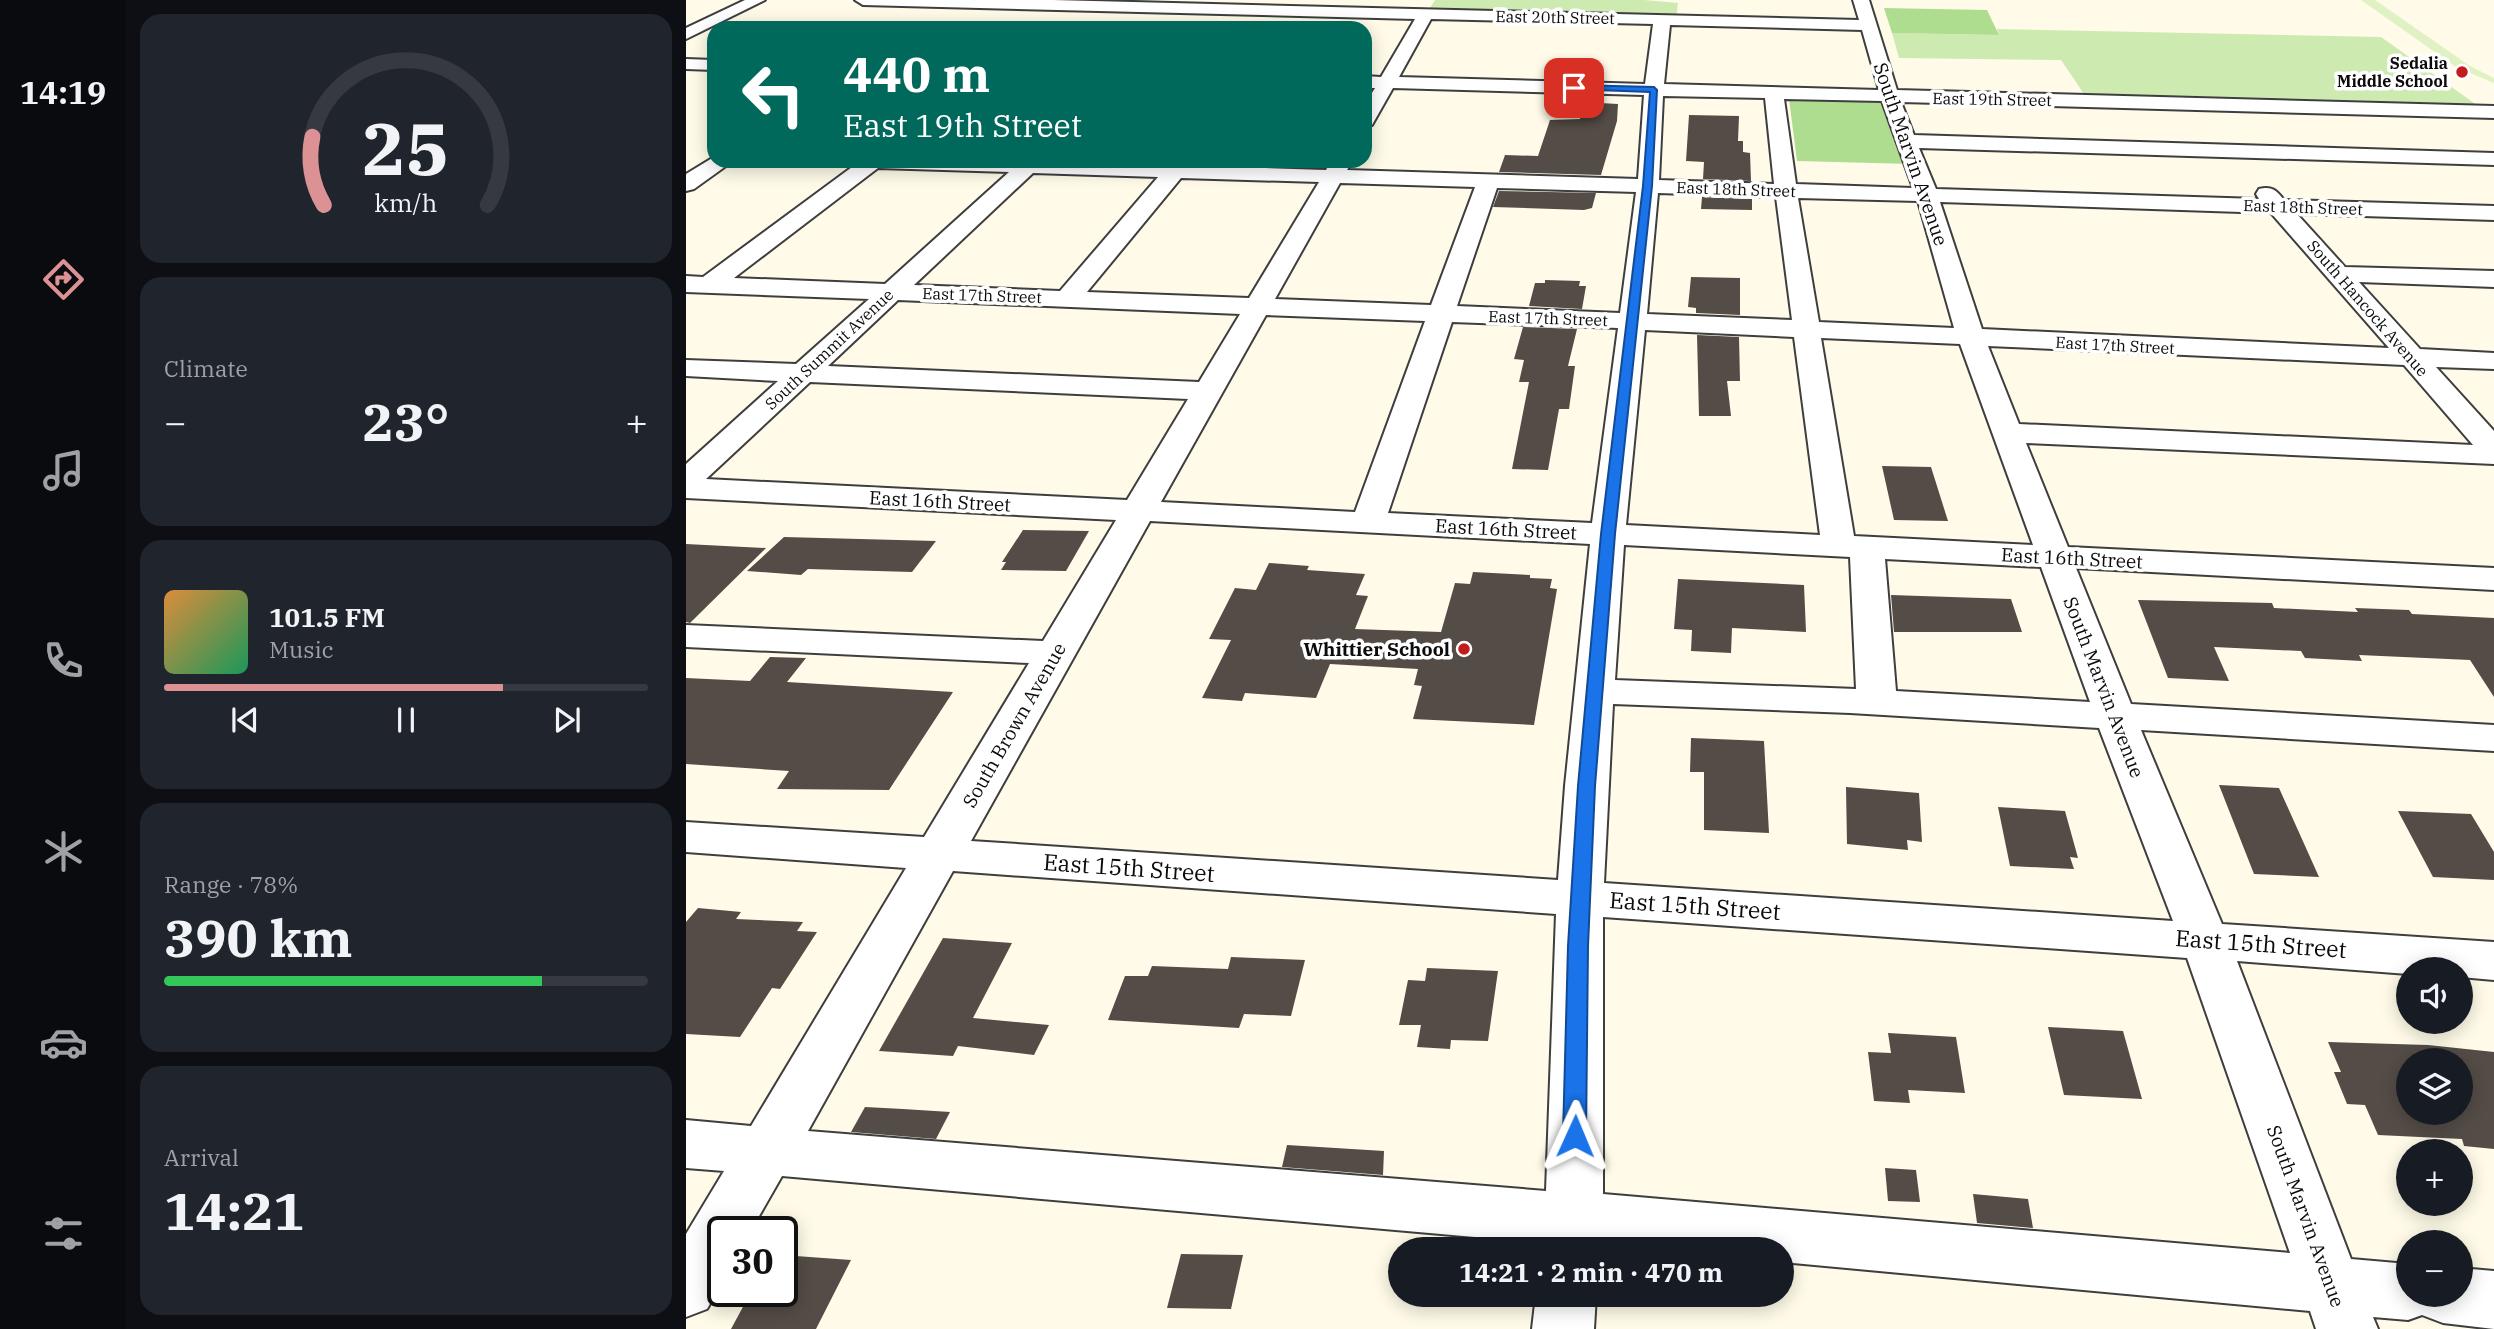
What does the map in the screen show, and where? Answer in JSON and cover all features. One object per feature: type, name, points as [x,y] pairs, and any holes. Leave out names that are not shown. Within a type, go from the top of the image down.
[{"type":"street","points":[[713,21],[757,0]]},
{"type":"street","name":"East 20th Street","points":[[863,0],[1662,20],[1866,12]]},
{"type":"street","points":[[949,21],[980,1]]},
{"type":"street","points":[[1187,21],[1200,8]]},
{"type":"street","name":"South Marvin Avenue","points":[[1866,12],[1890,97],[1927,195],[1971,338],[2053,557],[2204,939],[2339,1307]]},
{"type":"street","points":[[1372,109],[1426,14]]},
{"type":"street","points":[[1572,1234],[1578,946],[1586,786],[1608,534],[1648,186],[1662,20]]},
{"type":"street","points":[[686,34],[707,24]]},
{"type":"street","points":[[686,64],[707,65]]},
{"type":"street","name":"East 19th Street","points":[[1372,82],[2491,114]]},
{"type":"street","points":[[1774,94],[1807,329],[1853,548],[1877,702]]},
{"type":"street","name":"South Hancock Avenue","points":[[2187,104],[2494,453]]},
{"type":"street","points":[[1907,141],[2494,159]]},
{"type":"street","points":[[686,184],[711,168]]},
{"type":"street","points":[[697,284],[864,168]]},
{"type":"street","name":"South Summit Avenue","points":[[686,481],[1027,168]]},
{"type":"street","name":"East 18th Street","points":[[1113,168],[1175,171],[1338,169],[1488,181],[2494,213]]},
{"type":"street","name":"South Brown Avenue","points":[[686,1289],[1338,169]]},
{"type":"street","points":[[1067,299],[1175,171]]},
{"type":"street","points":[[1368,522],[1488,181]]},
{"type":"street","points":[[2338,274],[2494,279]]},
{"type":"street","name":"East 17th Street","points":[[697,284],[1631,321],[2494,361]]},
{"type":"street","points":[[686,368],[1209,391]]},
{"type":"street","points":[[2007,433],[2494,453]]},
{"type":"street","name":"East 16th Street","points":[[686,488],[2494,579]]},
{"type":"street","points":[[686,636],[1056,653]]},
{"type":"street","points":[[1595,691],[1877,702],[2494,738]]},
{"type":"street","name":"East 15th Street","points":[[686,837],[2204,939],[2494,961]]},
{"type":"street","points":[[686,1144],[1503,1215],[1572,1234],[2339,1307],[2396,1295]]},
{"type":"street","points":[[2473,1298],[2494,1300]]},
{"type":"street","points":[[1563,1329],[1565,1307]]},
{"type":"green space","points":[[1435,0],[1644,0],[1678,3],[1676,20],[1428,11]]},
{"type":"green space","points":[[2361,0],[2375,0],[2470,66],[2494,78],[2494,83],[2456,67]]},
{"type":"green space","points":[[1884,8],[1987,10],[1999,35],[1892,33]]},
{"type":"green space","points":[[1997,29],[2381,37],[2481,108],[2086,97],[2061,60],[1899,58],[1892,33],[1999,35]]},
{"type":"green space","points":[[1789,99],[1894,102],[1912,164],[1797,161]]},
{"type":"building","points":[[1582,102],[1618,104],[1617,121],[1601,175],[1499,172],[1505,155],[1538,156],[1550,120],[1580,119]]},
{"type":"building","points":[[1689,115],[1739,116],[1738,141],[1743,141],[1743,152],[1750,153],[1751,181],[1703,179],[1704,162],[1686,161]]},
{"type":"building","points":[[1499,191],[1596,193],[1592,208],[1584,210],[1493,207]]},
{"type":"building","points":[[1702,197],[1752,199],[1752,210],[1701,209]]},
{"type":"building","points":[[1691,277],[1740,278],[1740,315],[1696,313],[1696,308],[1688,307]]},
{"type":"building","points":[[1545,280],[1580,281],[1579,286],[1586,286],[1582,309],[1529,306],[1535,283],[1545,283]]},
{"type":"building","points":[[1523,327],[1577,329],[1568,366],[1575,366],[1569,409],[1559,409],[1548,470],[1512,469],[1529,382],[1519,382],[1524,360],[1514,359]]},
{"type":"building","points":[[1697,335],[1739,337],[1740,381],[1727,381],[1731,416],[1699,416]]},
{"type":"building","points":[[1882,466],[1931,467],[1948,521],[1894,520]]},
{"type":"building","points":[[1023,530],[1089,531],[1066,571],[1001,570],[1006,562],[1002,562]]},
{"type":"building","points":[[784,537],[936,541],[912,572],[808,569],[801,575],[747,571]]},
{"type":"building","points":[[686,544],[766,548],[690,623],[686,622]]},
{"type":"building","points":[[1269,563],[1309,566],[1307,570],[1365,574],[1356,595],[1368,596],[1355,629],[1441,632],[1455,583],[1470,584],[1473,572],[1552,579],[1550,588],[1557,589],[1534,725],[1413,719],[1422,686],[1414,685],[1418,669],[1330,664],[1316,698],[1245,693],[1242,701],[1202,698],[1231,640],[1209,639],[1235,588],[1256,590]]},
{"type":"building","points":[[1678,579],[1804,585],[1806,632],[1732,628],[1731,653],[1691,651],[1692,630],[1674,629]]},
{"type":"building","points":[[1891,595],[2011,599],[2022,632],[1894,632]]},
{"type":"building","points":[[2138,600],[2272,603],[2274,608],[2358,612],[2355,608],[2409,610],[2412,614],[2494,618],[2494,697],[2470,660],[2359,655],[2362,661],[2305,658],[2301,651],[2214,647],[2229,681],[2168,678]]},
{"type":"building","points":[[770,657],[806,658],[787,682],[953,692],[889,790],[777,789],[789,771],[686,764],[686,678],[750,681]]},
{"type":"building","points":[[1691,738],[1764,741],[1769,833],[1704,830],[1704,772],[1690,772]]},
{"type":"building","points":[[2219,785],[2279,788],[2319,877],[2254,874]]},
{"type":"building","points":[[1846,787],[1919,793],[1922,842],[1907,840],[1908,850],[1847,844]]},
{"type":"building","points":[[1998,807],[2065,811],[2078,858],[2070,857],[2074,869],[2010,866]]},
{"type":"building","points":[[2398,811],[2471,814],[2494,852],[2494,880],[2433,877]]},
{"type":"building","points":[[698,908],[741,912],[736,919],[803,922],[797,931],[817,932],[780,989],[772,988],[740,1037],[686,1034],[686,922]]},
{"type":"building","points":[[943,938],[1012,943],[973,1018],[1049,1025],[1034,1055],[958,1046],[953,1056],[879,1051]]},
{"type":"building","points":[[1231,957],[1305,960],[1291,1016],[1244,1014],[1239,1028],[1108,1020],[1125,976],[1148,976],[1152,966],[1228,969]]},
{"type":"building","points":[[1427,968],[1498,971],[1488,1041],[1451,1040],[1450,1049],[1417,1047],[1421,1025],[1399,1025],[1408,980],[1425,981]]},
{"type":"building","points":[[2048,1027],[2123,1031],[2142,1099],[2064,1095]]},
{"type":"building","points":[[1888,1033],[1956,1037],[1965,1093],[1908,1090],[1910,1103],[1874,1101],[1868,1052],[1891,1053]]},
{"type":"building","points":[[2328,1042],[2456,1048],[2396,1048],[2396,1125],[2473,1125],[2473,1050],[2494,1052],[2494,1149],[2473,1147],[2473,1139],[2378,1135],[2365,1105],[2347,1104],[2334,1072],[2341,1072]]},
{"type":"building","points":[[865,1107],[950,1112],[936,1139],[851,1132]]},
{"type":"building","points":[[1287,1145],[1384,1151],[1383,1175],[1282,1167]]},
{"type":"building","points":[[1885,1168],[1916,1170],[1920,1202],[1888,1201]]},
{"type":"building","points":[[1973,1194],[2028,1199],[2033,1228],[1977,1223]]},
{"type":"building","points":[[1181,1254],[1243,1255],[1231,1309],[1167,1308]]},
{"type":"building","points":[[798,1256],[851,1260],[816,1329],[731,1329],[743,1307],[798,1307]]},
{"type":"place","name":"Sedalia Middle School","points":[[2462,72]]},
{"type":"place","name":"Whittier School","points":[[1464,649]]},
{"type":"route","points":[[1574,88],[1654,90],[1648,186],[1608,534],[1586,786],[1578,946],[1575,1136]]}]
